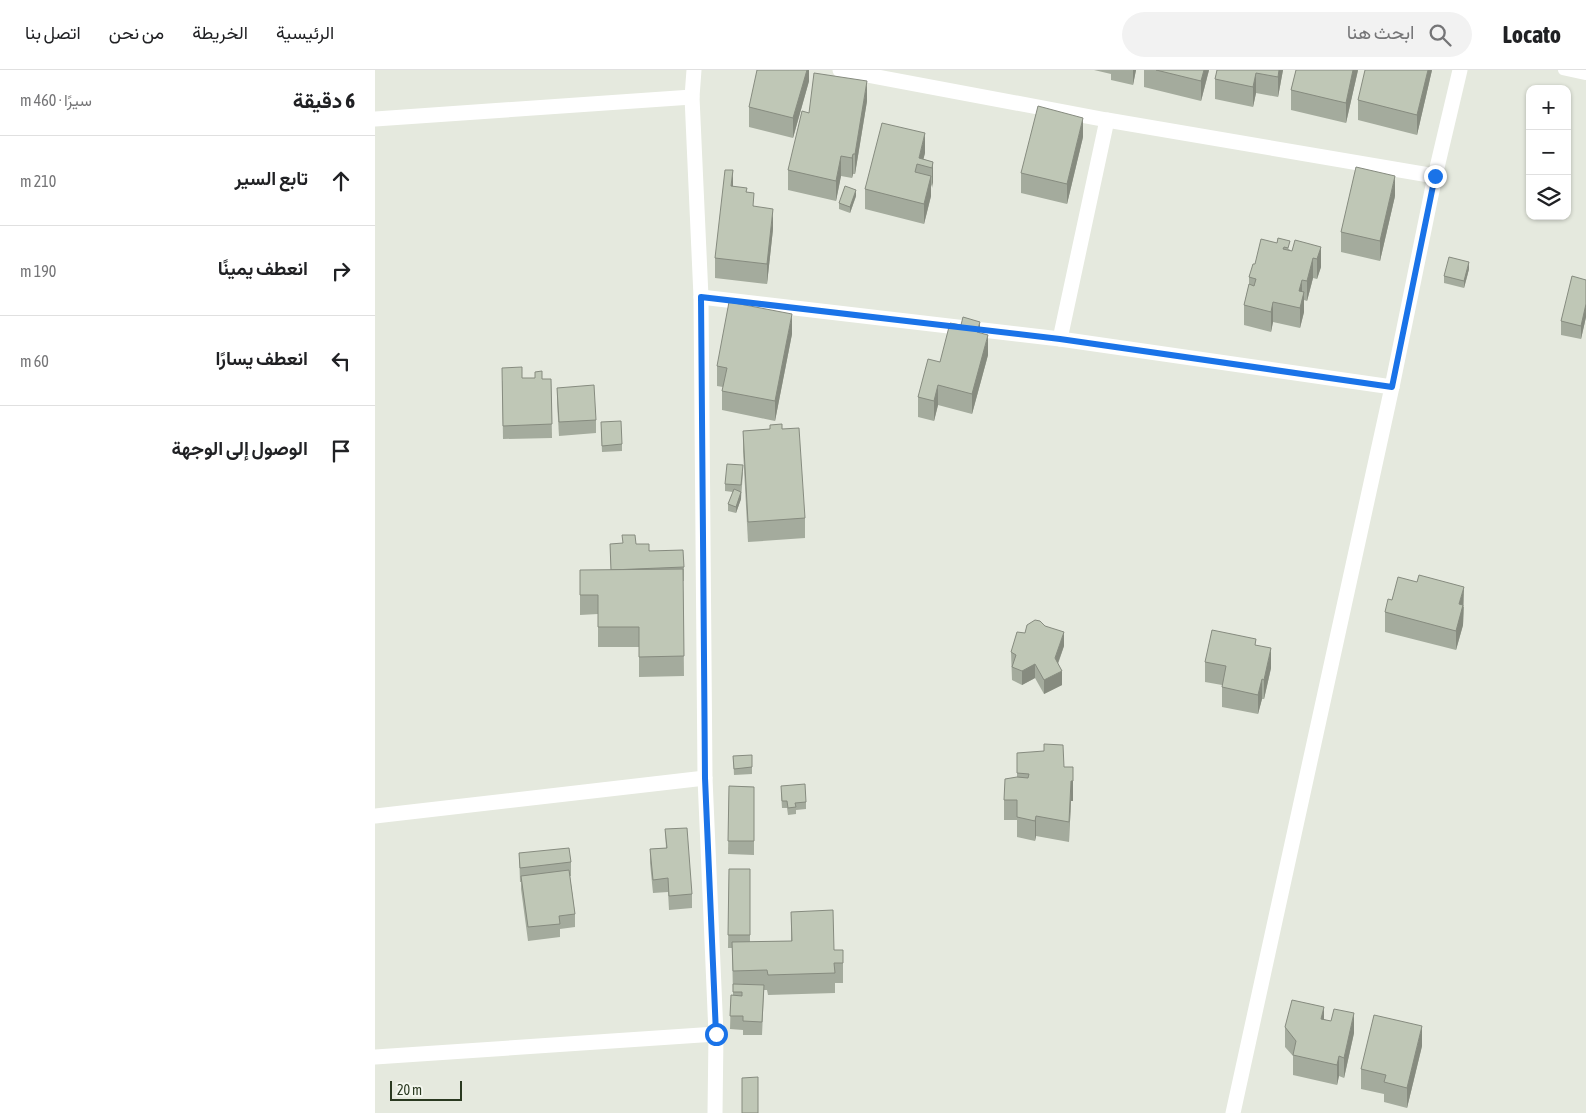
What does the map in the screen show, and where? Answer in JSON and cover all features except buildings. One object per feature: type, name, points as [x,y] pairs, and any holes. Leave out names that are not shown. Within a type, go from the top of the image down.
[{"type":"street","points":[[694,70],[692,97],[701,297],[705,778],[716,1034],[715,1113]]},
{"type":"street","points":[[840,70],[1107,120],[1435,176]]},
{"type":"street","points":[[1233,1113],[1392,387],[1435,176],[1460,70]]},
{"type":"street","points":[[375,119],[692,97]]},
{"type":"street","points":[[1060,339],[1107,120]]},
{"type":"street","points":[[701,297],[1060,339],[1392,387]]},
{"type":"street","points":[[375,816],[705,778]]},
{"type":"street","points":[[375,1057],[716,1034]]},
{"type":"lane","points":[[1563,70],[1586,75]]},
{"type":"route","points":[[716,1034],[705,778],[701,297],[1060,339],[1392,387],[1435,176]]}]
